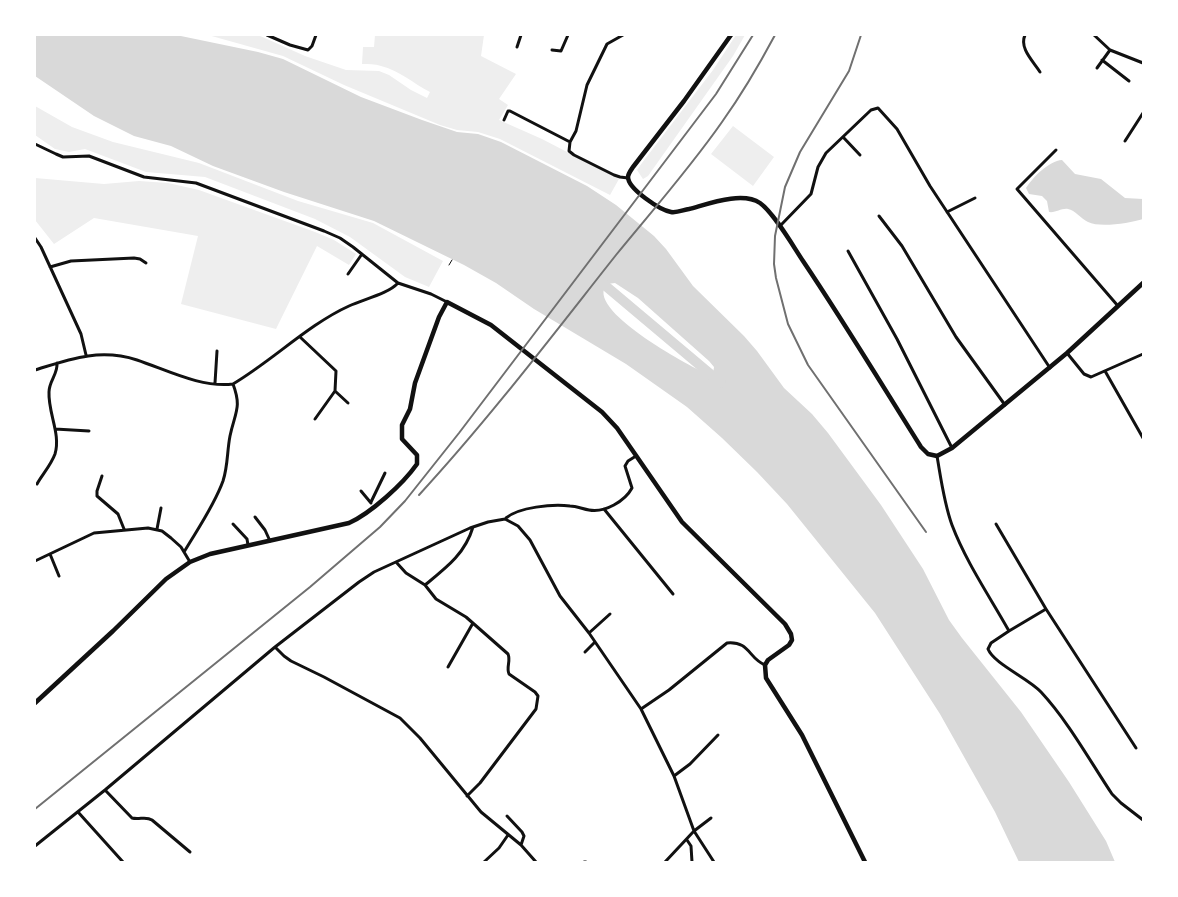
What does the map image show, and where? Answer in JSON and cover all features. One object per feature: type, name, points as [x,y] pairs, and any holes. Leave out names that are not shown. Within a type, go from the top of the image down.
[{"type":"street","points":[[267,35],[290,46],[308,50],[312,46],[316,35]]},
{"type":"street","points":[[517,47],[521,35]]},
{"type":"street","points":[[552,50],[561,51],[568,35]]},
{"type":"street","points":[[623,35],[607,44],[587,84],[576,131],[570,142],[570,151],[574,155],[620,178],[628,178]]},
{"type":"street","points":[[731,35],[684,101],[633,167],[628,178],[632,187],[647,200],[666,210],[677,212],[730,199],[750,199],[761,204],[779,226],[836,310],[921,447],[928,454],[937,456],[952,448],[1050,368],[1119,307],[1143,283]]},
{"type":"street","points":[[1025,35],[1024,49],[1040,72]]},
{"type":"street","points":[[1094,35],[1110,50],[1143,63]]},
{"type":"street","points":[[1097,68],[1110,50]]},
{"type":"street","points":[[1102,60],[1129,81]]},
{"type":"street","points":[[779,226],[808,199],[822,160],[871,110],[875,108],[881,110],[897,129],[947,212],[1050,368]]},
{"type":"street","points":[[504,120],[508,111],[510,111],[570,142]]},
{"type":"street","points":[[1125,141],[1143,113]]},
{"type":"street","points":[[843,137],[860,155]]},
{"type":"street","points":[[35,144],[63,157],[89,156],[144,177],[186,180],[196,183],[340,238],[398,283],[431,294],[491,325],[591,402],[617,428],[682,522],[785,624],[791,634],[792,640],[789,645],[768,660],[765,665],[766,678],[802,735],[865,862]]},
{"type":"street","points":[[1056,150],[1017,189],[1119,307]]},
{"type":"street","points":[[947,212],[975,198]]},
{"type":"street","points":[[879,216],[906,253],[956,337],[1005,405]]},
{"type":"street","points":[[35,238],[81,334],[86,355]]},
{"type":"street","points":[[848,251],[897,339],[952,448]]},
{"type":"street","points":[[348,274],[362,254]]},
{"type":"street","points":[[50,266],[71,261],[134,258],[146,263]]},
{"type":"street","points":[[35,370],[86,355],[118,356],[136,360],[169,373],[224,385],[233,384],[345,308],[390,290],[398,283]]},
{"type":"street","points":[[35,703],[166,579],[190,562],[210,554],[349,523],[362,517],[375,507],[417,464],[417,455],[402,439],[402,425],[410,409],[413,389],[441,311],[447,302]]},
{"type":"street","points":[[300,337],[335,368],[335,390],[315,420]]},
{"type":"street","points":[[215,383],[217,351]]},
{"type":"street","points":[[1067,353],[1088,376],[1095,376],[1143,354]]},
{"type":"street","points":[[36,484],[54,454],[55,429],[49,392],[50,384],[56,373],[57,363]]},
{"type":"street","points":[[1105,372],[1143,438]]},
{"type":"street","points":[[184,552],[223,481],[230,438],[238,408],[238,397],[233,384]]},
{"type":"street","points":[[335,390],[348,403]]},
{"type":"street","points":[[55,429],[90,431]]},
{"type":"street","points":[[35,846],[105,790],[275,647],[374,572],[473,527],[505,519],[518,510],[563,506],[590,510],[604,509],[628,495],[632,488],[625,466],[628,461],[636,456]]},
{"type":"street","points":[[937,456],[942,491],[961,546],[1009,631]]},
{"type":"street","points":[[371,502],[385,473]]},
{"type":"street","points":[[102,476],[97,496],[118,514],[124,529]]},
{"type":"street","points":[[361,491],[375,507]]},
{"type":"street","points":[[157,529],[161,508]]},
{"type":"street","points":[[604,509],[673,594]]},
{"type":"street","points":[[255,517],[265,530],[270,541]]},
{"type":"street","points":[[505,519],[518,526],[530,540],[555,589],[589,633],[641,708],[674,776],[694,832],[714,862]]},
{"type":"street","points":[[233,524],[247,539],[248,545]]},
{"type":"street","points":[[996,524],[1046,609],[1136,748]]},
{"type":"street","points":[[425,585],[452,564],[462,552],[470,538],[473,527]]},
{"type":"street","points":[[35,561],[94,532],[148,528],[157,529],[171,538],[184,552],[190,562]]},
{"type":"street","points":[[50,554],[59,576]]},
{"type":"street","points":[[396,562],[406,573],[425,585],[436,599],[472,623],[508,654],[510,657],[507,670],[509,674],[538,696],[536,708],[480,783],[467,796]]},
{"type":"street","points":[[1046,609],[991,643],[988,649],[989,652],[996,659],[1024,677],[1041,692],[1062,718],[1112,794],[1121,804],[1143,820]]},
{"type":"street","points":[[589,633],[610,614]]},
{"type":"street","points":[[448,667],[472,623]]},
{"type":"street","points":[[584,652],[595,642]]},
{"type":"street","points":[[641,708],[669,690],[727,643],[740,643],[745,646],[757,661],[765,665]]},
{"type":"street","points":[[275,647],[291,661],[400,718],[420,738],[482,812],[521,845],[536,862]]},
{"type":"street","points":[[674,776],[690,764],[718,736]]},
{"type":"street","points":[[105,790],[132,818],[148,818],[152,820],[190,852]]},
{"type":"street","points":[[78,812],[122,862]]},
{"type":"street","points":[[507,816],[524,836],[521,845]]},
{"type":"street","points":[[665,862],[694,832],[711,818]]},
{"type":"street","points":[[484,862],[508,835]]},
{"type":"street","points":[[687,840],[691,846],[692,862]]},
{"type":"path","points":[[449,265],[452,260]]},
{"type":"shaded area","points":[[35,35],[176,35],[258,52],[283,59],[361,97],[422,120],[457,132],[478,134],[501,142],[587,186],[616,205],[654,236],[693,286],[744,336],[784,388],[812,414],[828,433],[881,505],[923,569],[949,620],[1021,712],[1069,782],[1106,841],[1115,862],[1019,862],[995,812],[940,714],[875,613],[787,504],[722,438],[687,407],[626,364],[464,265],[374,221],[284,192],[213,166],[171,146],[134,136],[94,116],[35,76]],"holes":[[[615,283],[638,298],[709,361],[714,367],[713,374],[707,374],[696,369],[641,335],[623,321],[610,307],[604,295],[607,284]]]},
{"type":"shaded area","points":[[208,35],[258,35],[305,56],[346,70],[379,71],[427,98],[430,92],[394,71],[376,65],[362,64],[363,47],[374,47],[375,35],[484,35],[481,56],[516,74],[499,99],[508,105],[499,120],[542,139],[619,179],[610,195],[500,139],[478,132],[457,130],[440,125],[344,85],[283,56]]},
{"type":"shaded area","points":[[736,35],[745,35],[733,56],[648,176],[643,179],[637,170],[713,70]]},
{"type":"shaded area","points":[[35,106],[72,127],[113,142],[199,163],[298,201],[373,223],[443,261],[429,287],[405,277],[350,237],[315,219],[205,177],[146,172],[85,149],[69,152],[55,149],[35,135]]},
{"type":"shaded area","points":[[733,126],[774,157],[753,186],[711,154]]},
{"type":"shaded area","points":[[1062,160],[1075,174],[1101,179],[1125,198],[1143,199],[1143,219],[1100,225],[1088,222],[1068,209],[1049,212],[1047,201],[1042,196],[1029,194],[1026,188],[1042,170],[1052,163]]},
{"type":"shaded area","points":[[35,178],[104,184],[139,181],[168,183],[199,190],[315,232],[334,240],[356,254],[349,265],[317,246],[276,329],[181,304],[198,236],[94,218],[54,244],[35,220]]},
{"type":"waterway","points":[[595,277],[721,383]]},
{"type":"railway","points":[[35,809],[310,587],[380,527],[405,501],[459,433],[716,94],[753,35]]},
{"type":"railway","points":[[419,495],[495,407],[697,156],[736,101],[775,35]]},
{"type":"railway","points":[[861,35],[849,71],[800,152],[785,187],[775,236],[774,264],[788,324],[808,365],[926,532]]}]
